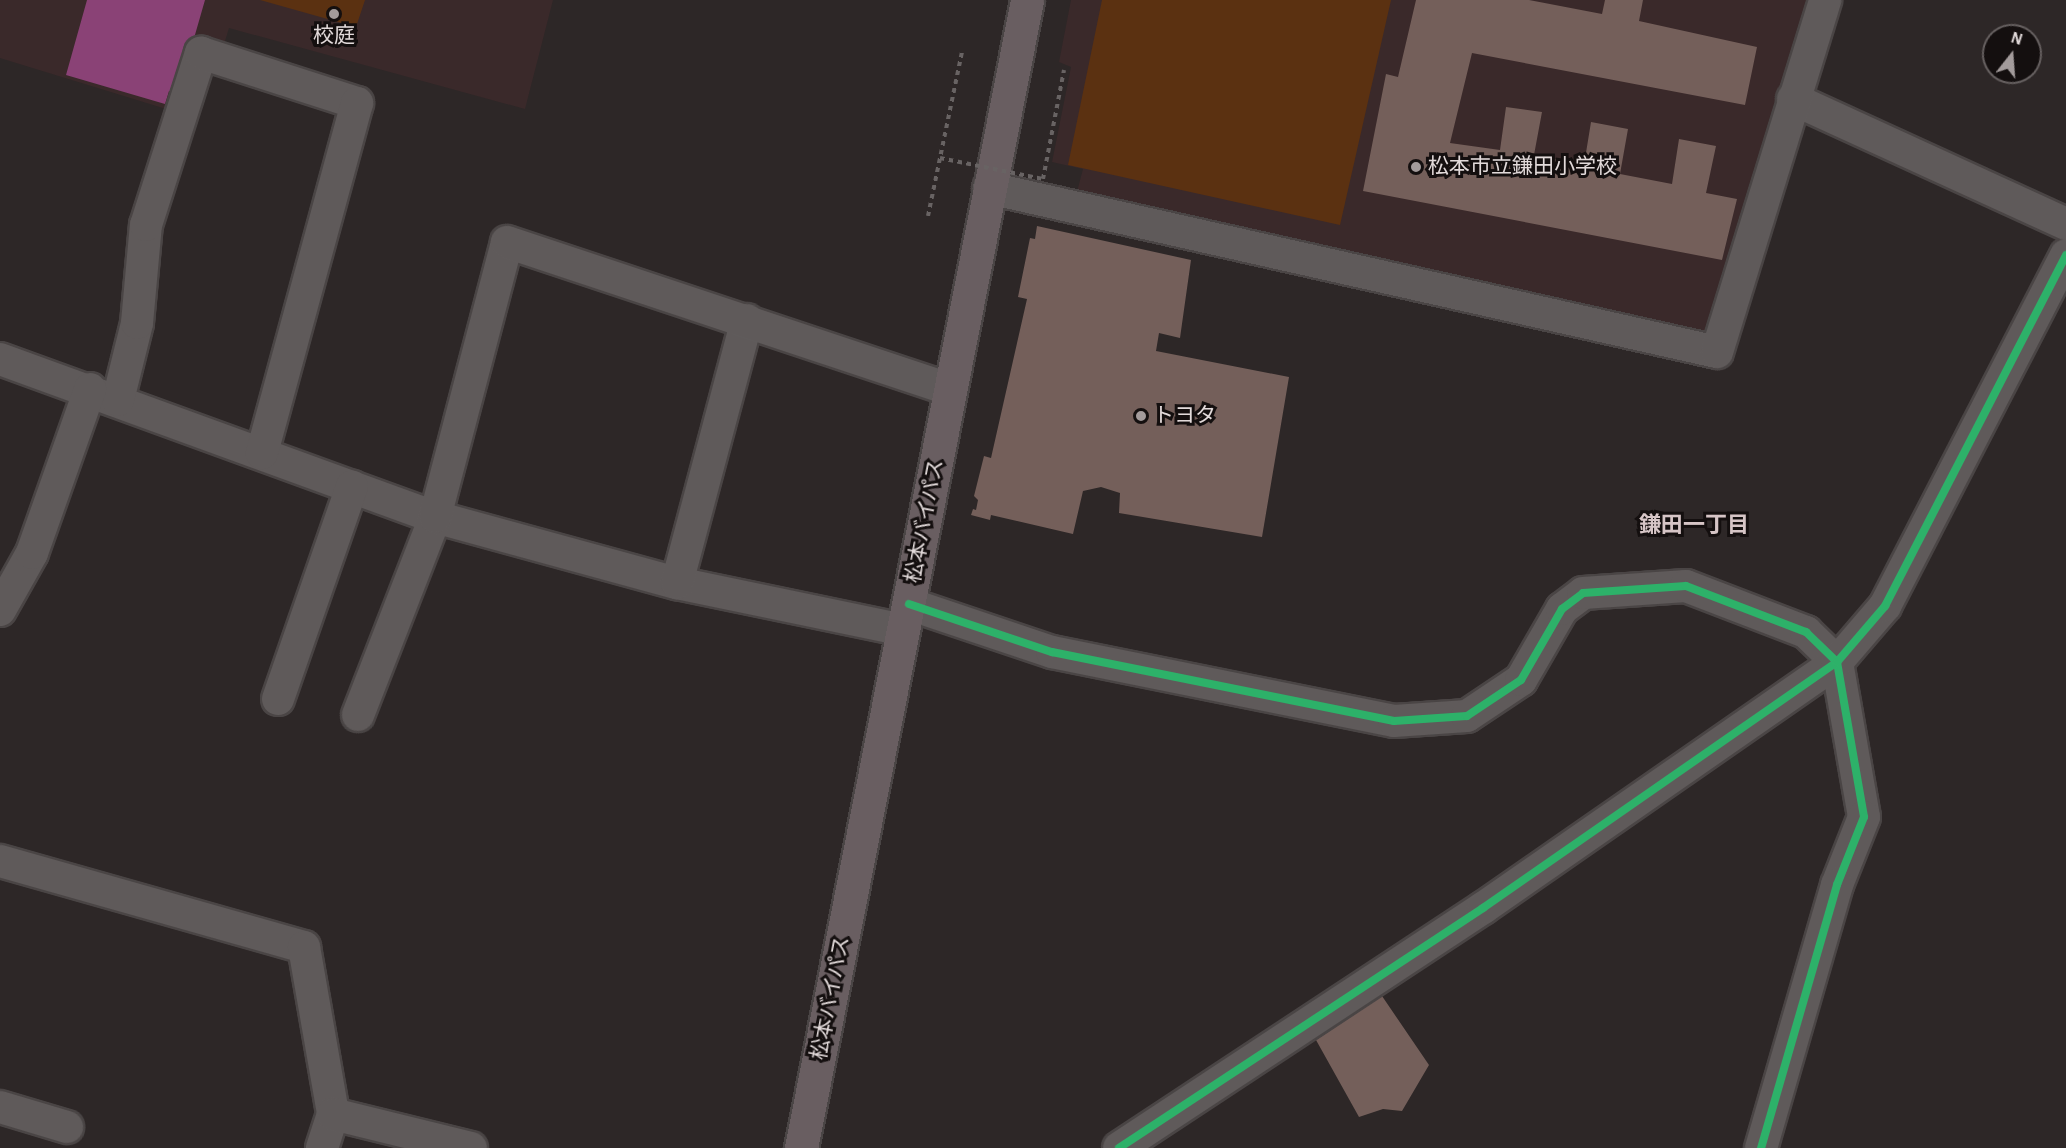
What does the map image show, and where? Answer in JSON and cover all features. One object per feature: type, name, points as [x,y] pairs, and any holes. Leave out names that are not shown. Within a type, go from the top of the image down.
[{"type":"highway","name":"松本バイパス","points":[[801,1148],[1027,0]]},
{"type":"street","points":[[989,188],[1717,352],[1825,0]]},
{"type":"street","points":[[0,610],[32,553],[137,323],[146,225],[201,53],[357,103],[262,453]]},
{"type":"street","points":[[1793,99],[2066,224]]},
{"type":"street","points":[[358,715],[435,517],[507,242],[950,389]]},
{"type":"street","points":[[1119,1148],[1484,908],[1837,662],[1885,606],[2066,255]]},
{"type":"street","points":[[677,584],[747,320]]},
{"type":"street","points":[[0,359],[104,394],[435,517],[677,584],[906,617],[1052,652],[1394,721],[1467,716],[1521,680],[1562,609],[1583,593],[1686,586],[1806,632],[1837,662],[1864,817],[1837,885],[1761,1148]]},
{"type":"street","points":[[278,699],[352,486]]},
{"type":"street","points":[[0,861],[304,947],[333,1114],[322,1148]]},
{"type":"street","points":[[0,1107],[67,1127]]},
{"type":"street","points":[[333,1114],[471,1148]]},
{"type":"path","points":[[928,216],[962,52]]},
{"type":"path","points":[[940,158],[1043,179],[1064,70]]},
{"type":"shaded area","points":[[0,0],[553,0],[525,109],[229,28],[221,54],[176,112],[0,58]]},
{"type":"shaded area","points":[[87,0],[205,0],[178,94],[169,91],[165,104],[66,75]]},
{"type":"shaded area","name":"校庭","points":[[260,0],[365,0],[356,27]]},
{"type":"shaded area","name":"松本市立鎌田小学校","points":[[1071,0],[1808,0],[1706,334],[1074,203],[1083,169],[1052,162],[1071,67],[1059,62]]},
{"type":"shaded area","points":[[1102,0],[1391,0],[1340,225],[1068,165]]},
{"type":"building","points":[[1416,0],[1529,0],[1602,14],[1605,0],[1643,0],[1639,21],[1757,47],[1745,105],[1472,53],[1450,143],[1500,150],[1506,107],[1542,112],[1534,155],[1584,165],[1591,122],[1628,129],[1620,174],[1672,184],[1679,139],[1716,146],[1706,193],[1737,199],[1722,260],[1363,191],[1386,74],[1398,77]]},
{"type":"building","name":"トヨタ","points":[[1037,226],[1191,260],[1180,338],[1159,333],[1156,351],[1289,377],[1262,537],[1119,513],[1120,493],[1101,487],[1083,491],[1073,534],[991,515],[990,520],[971,515],[973,509],[976,510],[978,500],[974,496],[984,456],[991,458],[1027,299],[1018,297],[1030,238],[1035,239]]},
{"type":"building","points":[[1382,996],[1429,1065],[1402,1111],[1383,1109],[1359,1117],[1316,1040]]},
{"type":"cycle path","points":[[1119,1148],[1483,908],[1837,662],[1885,606],[2066,255]]},
{"type":"cycle path","points":[[909,604],[1052,652],[1394,721],[1467,716],[1521,680],[1562,609],[1583,593],[1686,586],[1806,632],[1837,662],[1864,817],[1837,885],[1761,1148]]},
{"type":"place","name":"校庭","points":[[334,14]]},
{"type":"place","name":"松本市立鎌田小学校","points":[[1416,167]]},
{"type":"place","name":"トヨタ","points":[[1141,416]]},
{"type":"district","name":"鎌田一丁目","points":[[1694,526]]}]
